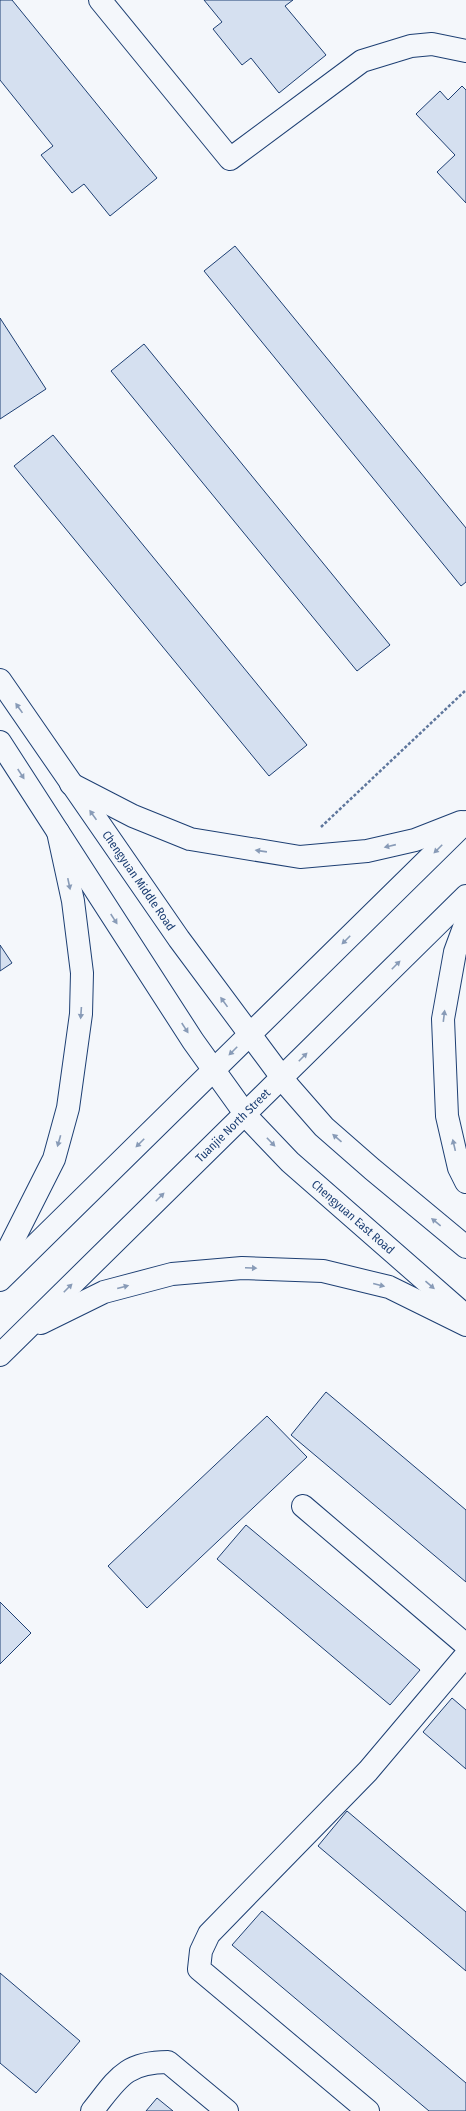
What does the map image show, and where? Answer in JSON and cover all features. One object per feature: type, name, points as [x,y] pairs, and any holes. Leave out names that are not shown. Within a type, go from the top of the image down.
[{"type":"main road","points":[[100,0],[230,159],[362,61],[410,46],[432,44],[466,51]]},
{"type":"main road","name":"Chengyuan Middle Road","points":[[0,680],[179,939],[282,1078]]},
{"type":"main road","points":[[0,742],[213,1071],[245,1114]]},
{"type":"main road","points":[[71,784],[133,816],[190,839],[300,857],[367,851],[415,840],[466,821]]},
{"type":"main road","points":[[0,1280],[466,821]]},
{"type":"main road","points":[[0,1266],[54,1159],[68,1108],[81,1014],[82,974],[73,902],[58,832]]},
{"type":"main road","name":"Tuanjie North Street","points":[[0,1355],[466,896]]},
{"type":"main road","points":[[466,922],[455,952],[442,1019],[447,1116],[459,1168],[466,1182]]},
{"type":"main road","points":[[282,1078],[324,1127],[466,1247]]},
{"type":"main road","name":"Chengyuan East Road","points":[[245,1114],[290,1162],[466,1316]]},
{"type":"main road","points":[[24,1331],[104,1292],[172,1274],[242,1268],[324,1271],[389,1287],[466,1326]]},
{"type":"main road","points":[[303,1506],[466,1645]]},
{"type":"main road","points":[[368,2111],[199,1969],[201,1951],[209,1934],[368,1771],[466,1654]]},
{"type":"main road","points":[[92,2111],[122,2074],[147,2062],[168,2062],[227,2111]]},
{"type":"path","points":[[290,855],[466,690]]},
{"type":"building","points":[[0,0],[12,0],[157,178],[110,216],[84,184],[72,193],[41,155],[53,146],[0,80]]},
{"type":"building","points":[[204,0],[293,0],[285,6],[326,55],[279,93],[251,58],[242,65],[213,29],[222,22]]},
{"type":"building","points":[[462,86],[466,90],[466,203],[437,172],[455,155],[416,114],[440,91],[448,100]]},
{"type":"building","points":[[235,246],[466,528],[466,582],[461,586],[204,271]]},
{"type":"building","points":[[0,318],[46,389],[0,419]]},
{"type":"building","points":[[144,344],[390,645],[357,671],[111,371]]},
{"type":"building","points":[[53,435],[307,745],[269,776],[14,466]]},
{"type":"building","points":[[0,945],[12,963],[0,971]]},
{"type":"building","points":[[326,1392],[466,1510],[466,1582],[291,1435]]},
{"type":"building","points":[[267,1416],[307,1457],[147,1608],[108,1566]]},
{"type":"building","points":[[246,1525],[420,1670],[390,1705],[217,1559]]},
{"type":"building","points":[[0,1602],[31,1633],[0,1664]]},
{"type":"building","points":[[452,1698],[466,1710],[466,1769],[423,1732]]},
{"type":"building","points":[[347,1811],[466,1912],[466,1971],[318,1846]]},
{"type":"building","points":[[262,1911],[466,2083],[466,2111],[429,2111],[232,1945]]},
{"type":"building","points":[[0,1973],[80,2041],[36,2093],[0,2063]]},
{"type":"building","points":[[157,2098],[173,2111],[146,2111]]}]
